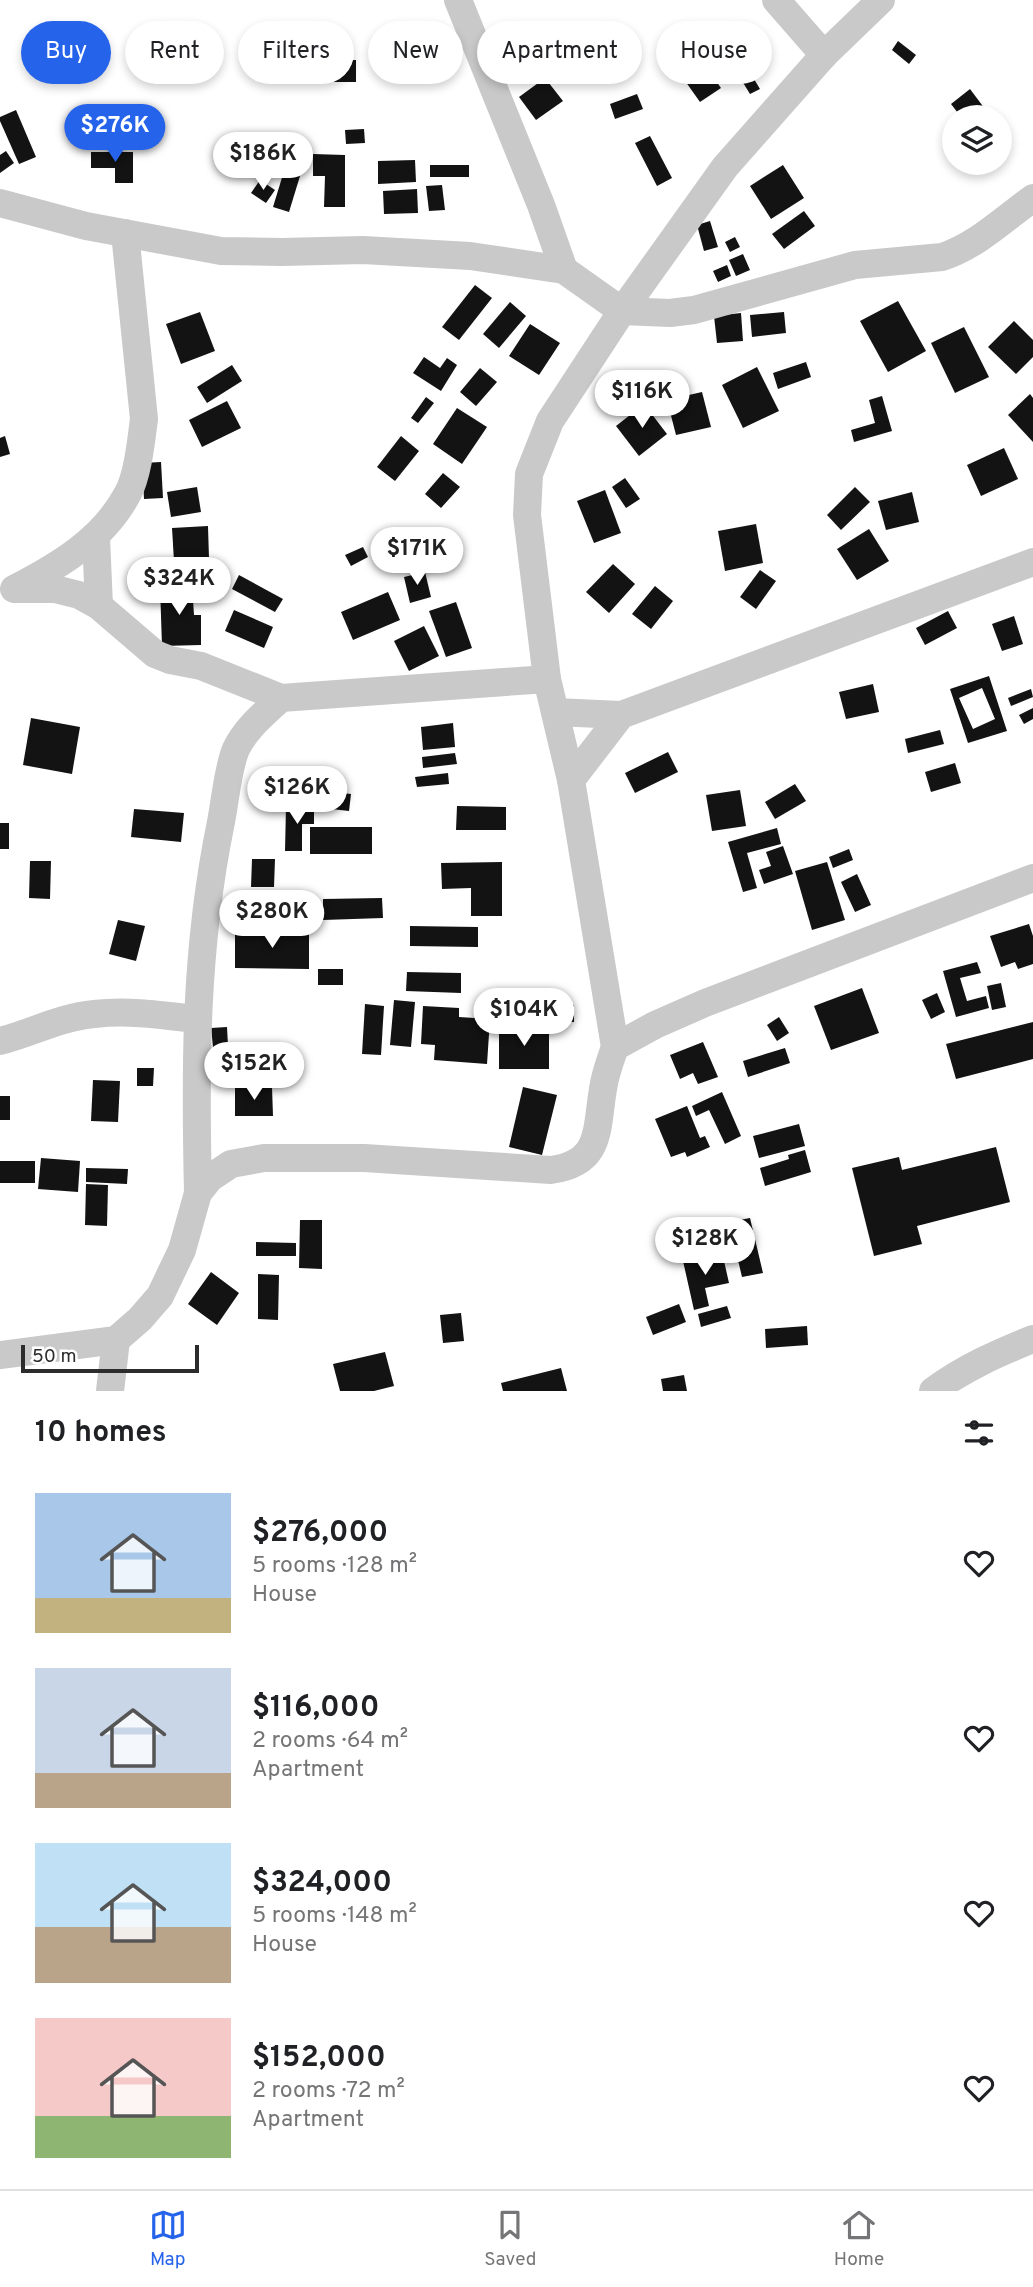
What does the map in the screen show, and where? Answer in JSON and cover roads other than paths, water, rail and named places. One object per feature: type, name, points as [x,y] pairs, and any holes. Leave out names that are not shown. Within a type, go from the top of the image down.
[{"type":"street","points":[[457,0],[541,205],[564,270]]},
{"type":"street","points":[[776,0],[824,55]]},
{"type":"street","points":[[198,1193],[210,1178],[231,1164],[264,1158],[364,1158],[551,1170],[578,1163],[588,1155],[598,1132],[603,1087],[615,1047],[571,780],[547,679],[527,514],[529,474],[550,421],[622,311],[725,167],[824,55],[881,0]]},
{"type":"street","points":[[0,203],[86,226],[221,251],[363,250],[470,256],[564,270],[622,311],[681,313],[855,265],[942,257],[967,247],[1033,198]]},
{"type":"street","points":[[7,591],[52,569],[96,537],[129,492],[144,419],[125,233]]},
{"type":"street","points":[[96,537],[99,606]]},
{"type":"street","points":[[555,712],[621,715],[1033,562]]},
{"type":"street","points":[[7,591],[55,589],[79,595],[99,606],[155,654],[201,666],[281,698],[547,679]]},
{"type":"street","points":[[0,1355],[116,1340],[140,1319],[160,1296],[182,1250],[198,1193],[196,1019],[212,865],[235,751],[250,727],[281,698]]},
{"type":"street","points":[[571,780],[621,715]]},
{"type":"street","points":[[615,1047],[655,1025],[705,1003],[1033,878]]},
{"type":"street","points":[[0,1041],[53,1023],[92,1014],[125,1012],[196,1019]]},
{"type":"street","points":[[933,1391],[995,1354],[1033,1339]]},
{"type":"street","points":[[110,1391],[116,1340]]}]
